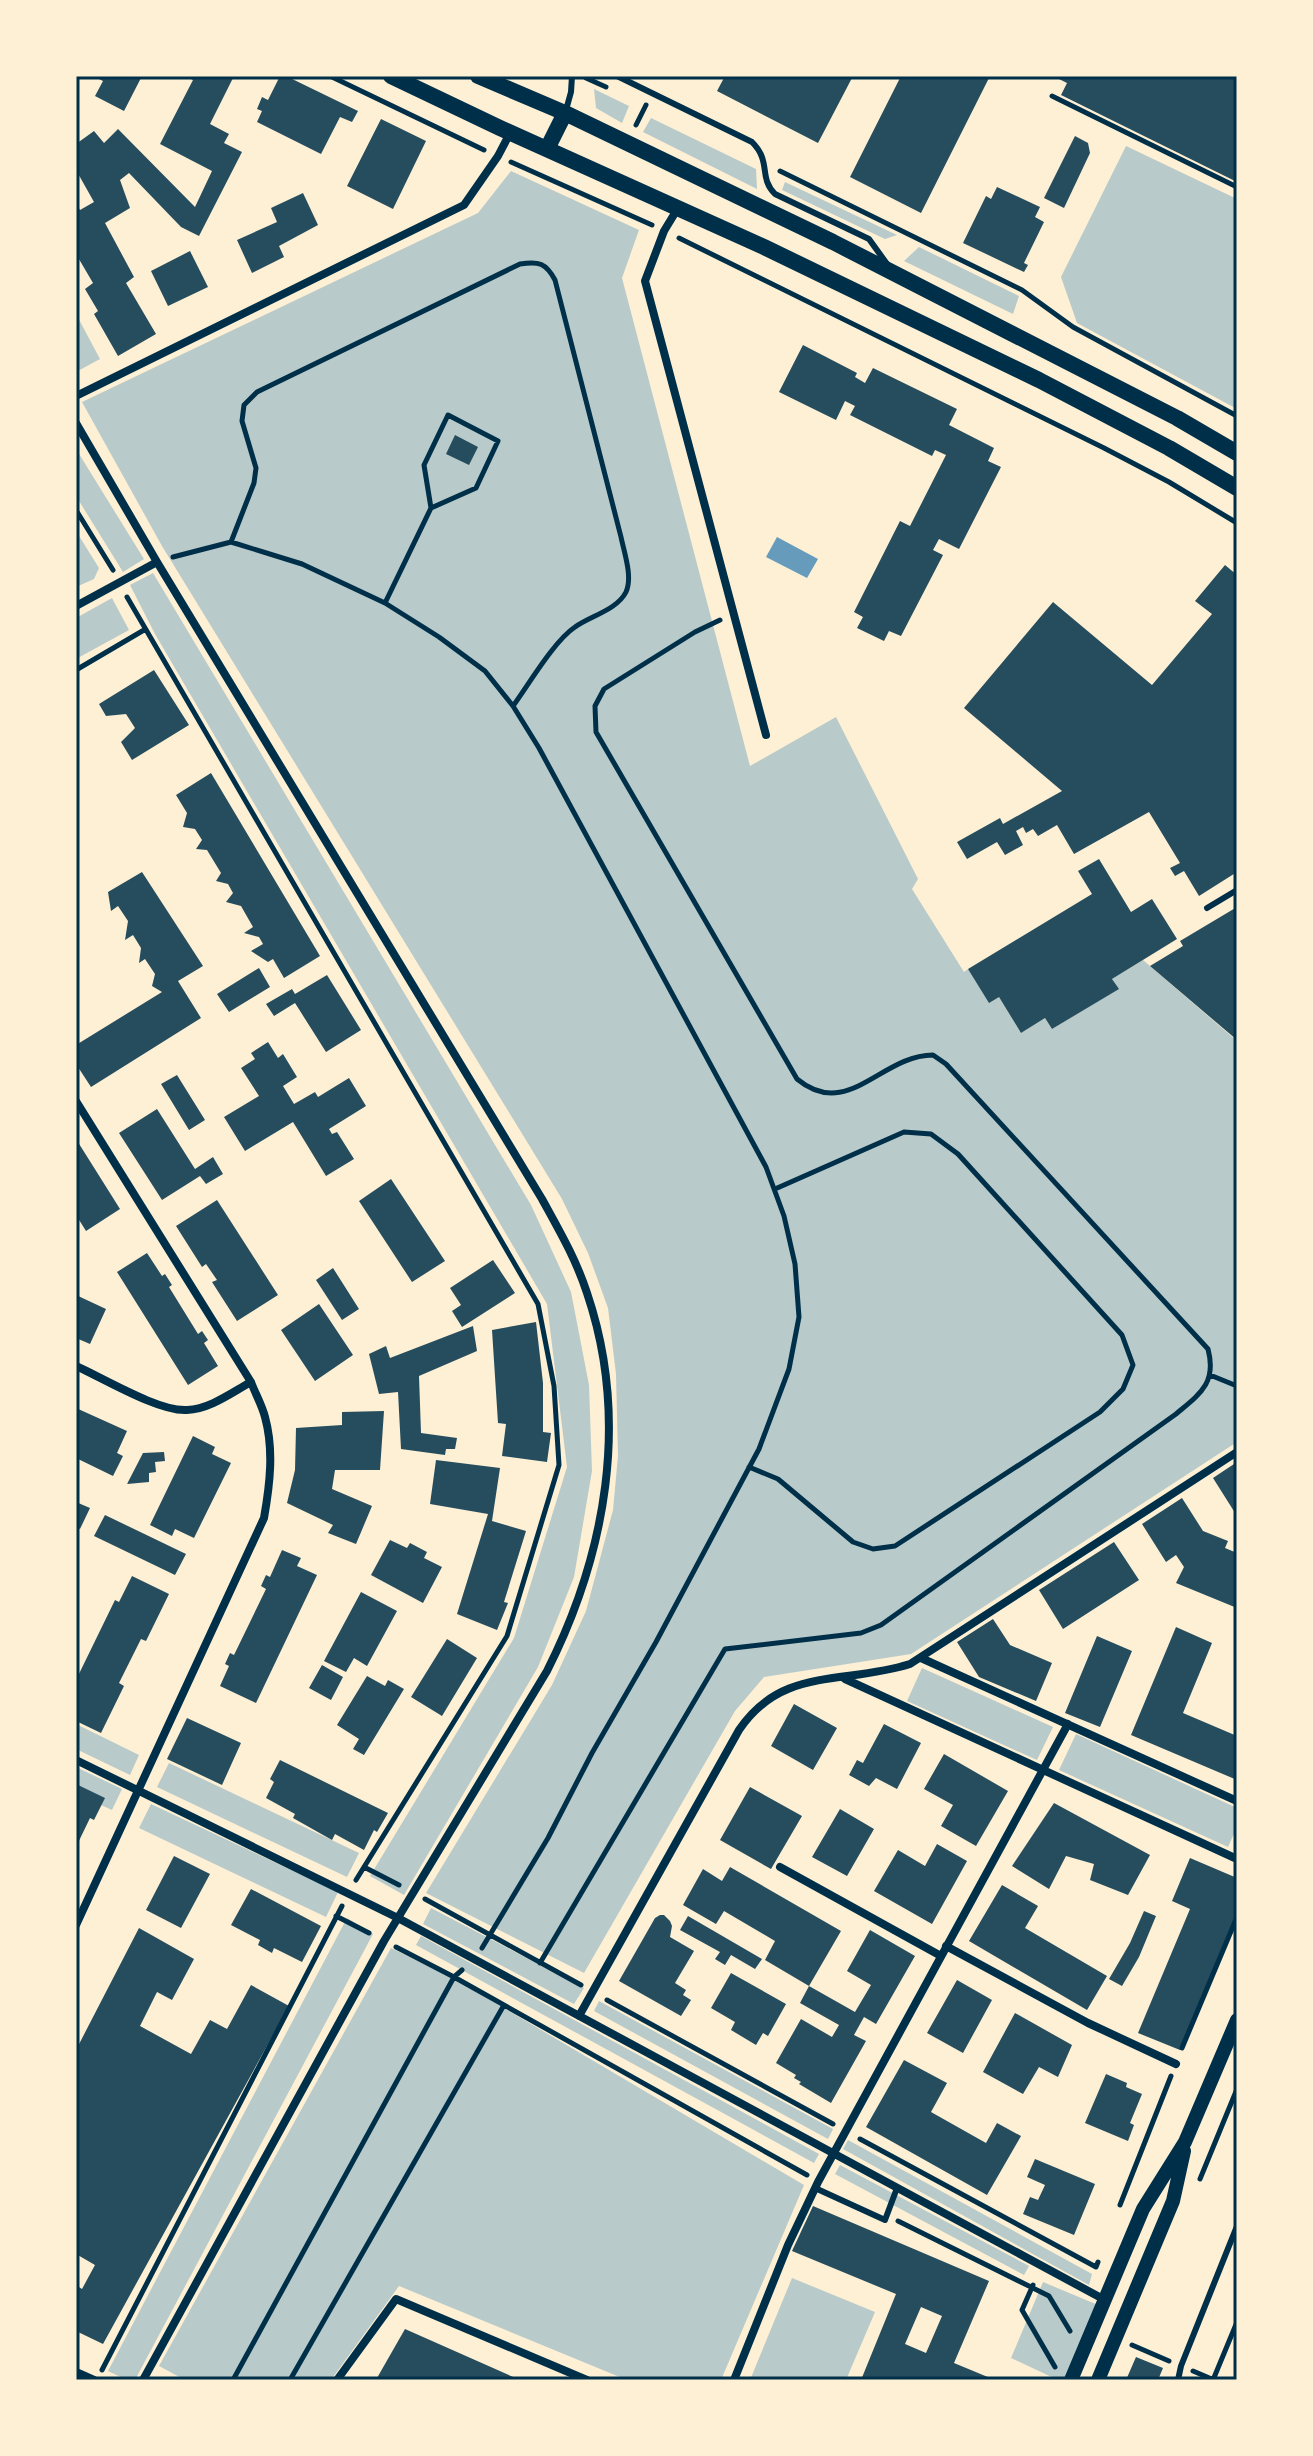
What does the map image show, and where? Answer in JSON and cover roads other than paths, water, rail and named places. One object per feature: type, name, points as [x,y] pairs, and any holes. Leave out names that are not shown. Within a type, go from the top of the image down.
[{"type":"main road","points":[[391,76],[678,208],[1053,387],[1237,488]]},
{"type":"main road","points":[[478,76],[565,113],[894,273],[1177,418],[1237,453]]},
{"type":"main road","points":[[547,149],[565,113]]},
{"type":"street","points":[[76,396],[464,205],[510,133]]},
{"type":"street","points":[[678,208],[664,231],[645,281],[766,735]]},
{"type":"street","points":[[76,423],[542,1199],[575,1259],[599,1341],[609,1430],[608,1472],[599,1528],[578,1600],[547,1671],[384,1941],[143,2380]]},
{"type":"street","points":[[76,606],[157,562]]},
{"type":"street","points":[[76,1101],[251,1382],[265,1416],[270,1448],[270,1485],[264,1518],[76,1925]]},
{"type":"street","points":[[76,1366],[165,1408],[187,1411],[207,1406],[251,1382]]},
{"type":"street","points":[[579,2016],[747,1718],[764,1701],[806,1682],[897,1668],[921,1658],[1237,1452]]},
{"type":"street","points":[[921,1658],[1237,1801]]},
{"type":"street","points":[[844,1678],[1237,1859]]},
{"type":"street","points":[[734,2380],[788,2245],[816,2185],[1068,1724]]},
{"type":"street","points":[[76,1760],[398,1918],[1127,2312]]},
{"type":"street","points":[[780,1867],[941,1956]]},
{"type":"street","points":[[946,1946],[1088,2023],[1176,2064]]},
{"type":"street","points":[[1071,2380],[1143,2209],[1185,2142],[1237,2020]]},
{"type":"street","points":[[1098,2380],[1173,2201],[1185,2142]]},
{"type":"street","points":[[337,2380],[396,2299],[587,2380]]},
{"type":"street","points":[[76,2372],[95,2380]]},
{"type":"lane","points":[[565,113],[572,76]]},
{"type":"lane","points":[[617,76],[752,142],[762,153],[767,184],[775,194],[869,239],[894,273]]},
{"type":"lane","points":[[1207,908],[1237,890]]},
{"type":"lane","points":[[816,2185],[885,2220],[897,2188]]},
{"type":"lane","points":[[1178,2380],[1237,2226]]},
{"type":"water","points":[[777,537],[818,559],[807,578],[766,557]]}]
